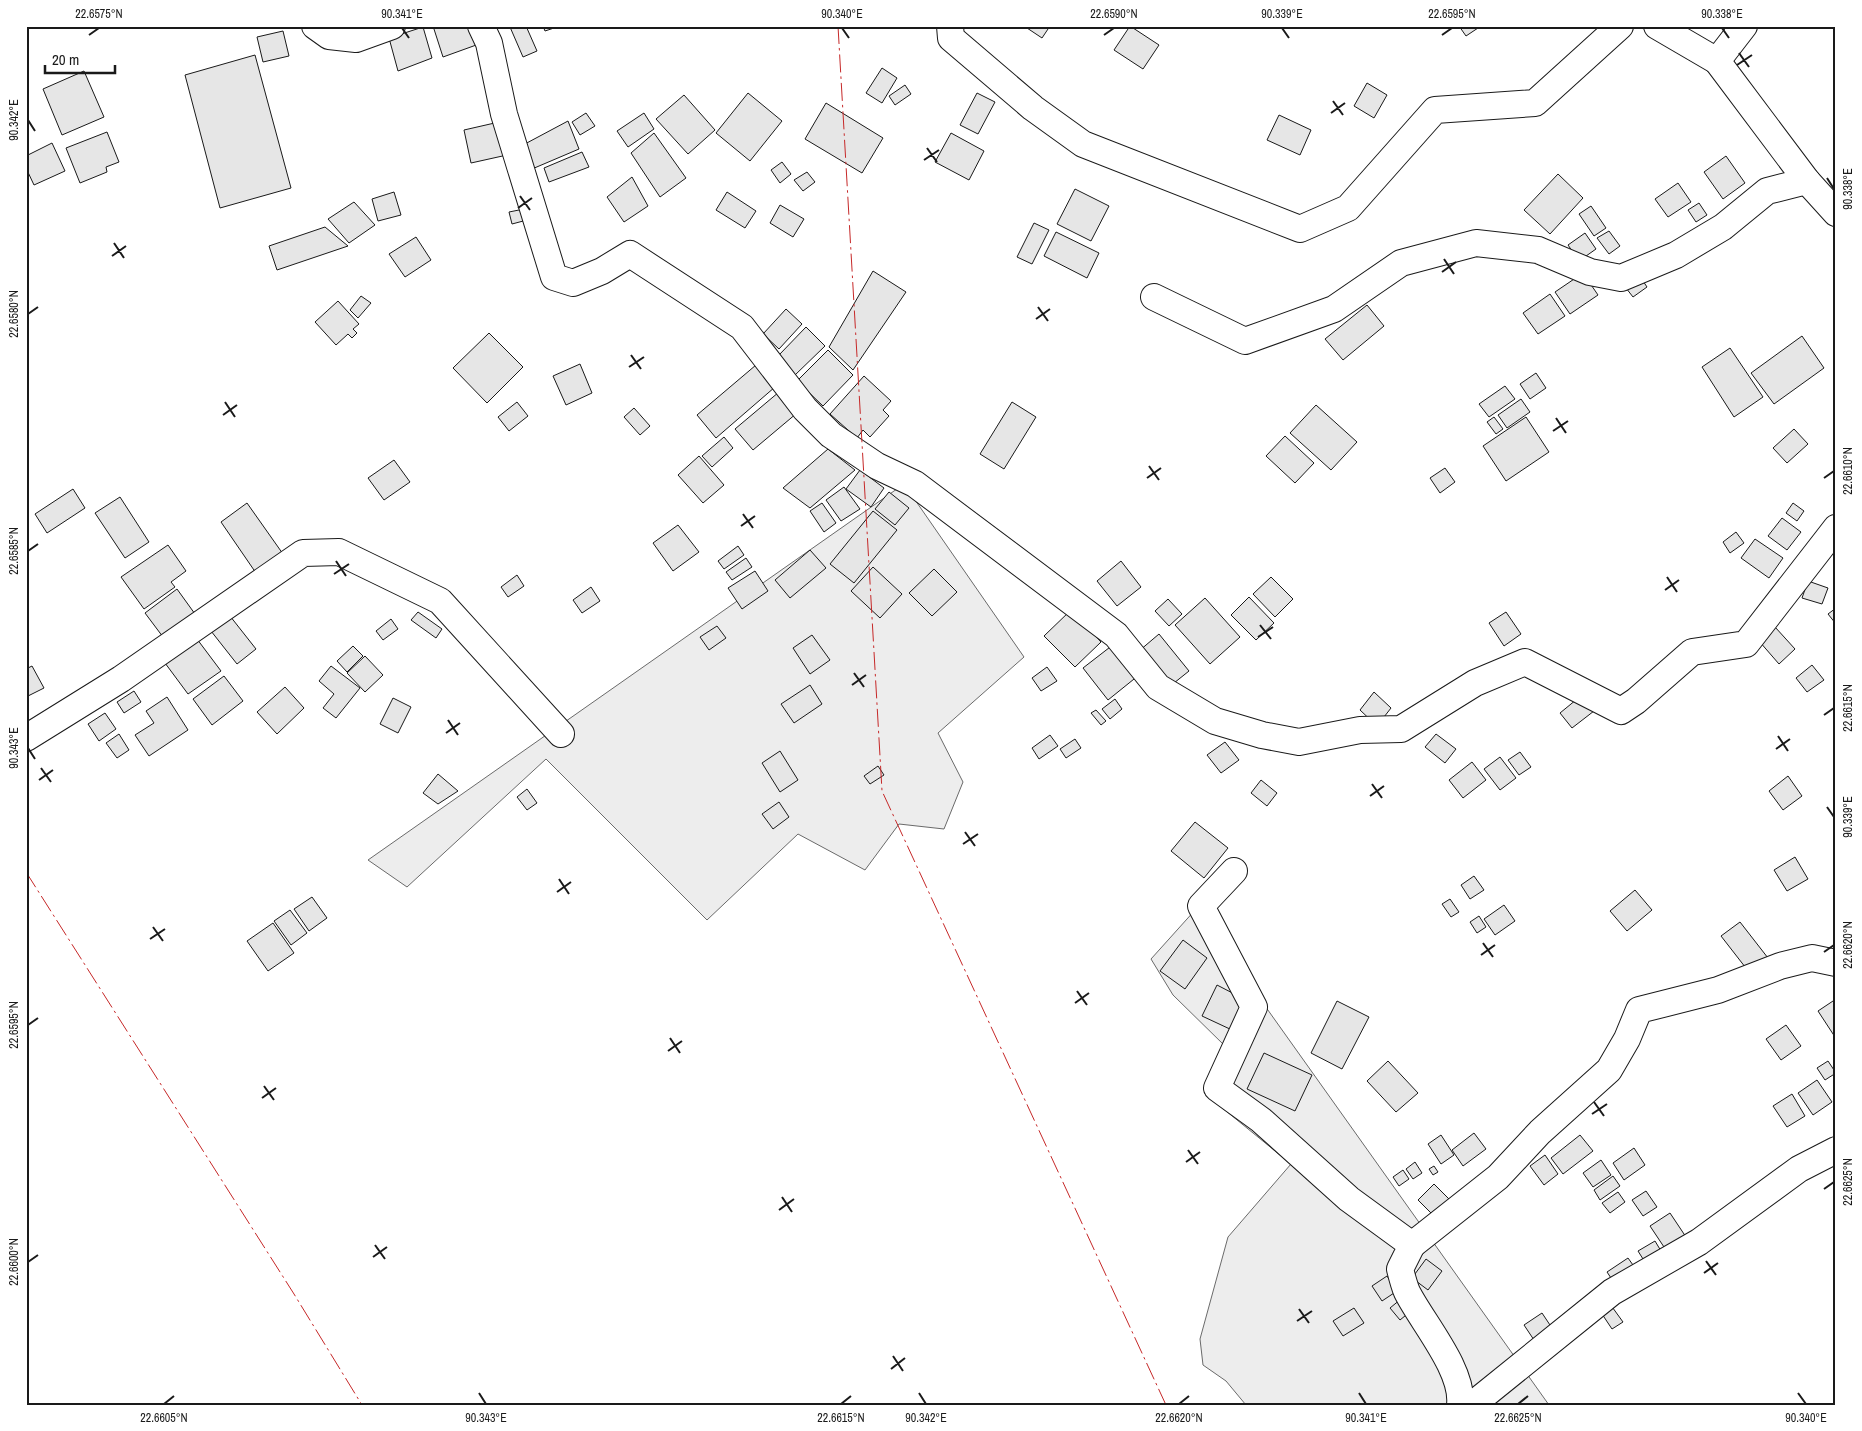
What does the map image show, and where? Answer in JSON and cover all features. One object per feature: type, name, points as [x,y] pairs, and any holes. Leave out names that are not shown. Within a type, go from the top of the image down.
[{"type":"street","points":[[315,26],[329,36],[356,39],[392,26]]},
{"type":"street","points":[[481,26],[488,43],[504,114],[554,277],[573,283],[602,271],[630,254],[742,327],[805,409],[831,435],[878,466],[916,484],[1116,635],[1158,687],[1215,721],[1262,735],[1299,742],[1360,730],[1401,729],[1475,683],[1525,662],[1621,711],[1636,701],[1692,652],[1746,644],[1836,528]]},
{"type":"street","points":[[950,26],[951,38],[1033,108],[1083,144],[1300,229],[1348,208],[1435,110],[1535,103],[1620,26]]},
{"type":"street","points":[[1657,26],[1717,61],[1807,181],[1836,213]]},
{"type":"street","points":[[1717,61],[1744,26]]},
{"type":"street","points":[[1154,297],[1245,341],[1334,308],[1401,263],[1476,243],[1538,250],[1590,272],[1621,278],[1676,255],[1723,227],[1767,191],[1807,181]]},
{"type":"street","points":[[26,738],[121,679],[303,553],[339,552],[440,601],[561,734]]},
{"type":"street","points":[[1234,871],[1200,906],[1254,1007],[1217,1088],[1261,1120],[1349,1199],[1412,1244]]},
{"type":"street","points":[[1460,1405],[1461,1395],[1453,1371],[1406,1290],[1400,1270],[1412,1244],[1498,1176],[1540,1132],[1609,1070],[1627,1039],[1639,1010],[1718,990],[1780,966],[1812,958],[1836,963]]},
{"type":"street","points":[[1472,1405],[1612,1292],[1699,1242],[1799,1169],[1836,1150]]},
{"type":"shaded area","points":[[904,484],[1024,657],[938,733],[963,782],[944,829],[899,824],[865,870],[798,834],[707,920],[546,759],[407,887],[368,860]]},
{"type":"shaded area","points":[[1196,909],[1549,1405],[1246,1405],[1226,1381],[1203,1365],[1200,1339],[1228,1237],[1291,1164],[1204,1093],[1225,1046],[1173,995],[1151,959]]},
{"type":"building","points":[[433,26],[471,26],[479,44],[443,57]]},
{"type":"building","points":[[526,26],[537,51],[523,57],[510,27]]},
{"type":"building","points":[[543,26],[560,26],[545,31]]},
{"type":"building","points":[[1024,26],[1050,26],[1042,38]]},
{"type":"building","points":[[1130,26],[1159,45],[1143,69],[1114,50]]},
{"type":"building","points":[[1459,26],[1481,26],[1466,36]]},
{"type":"building","points":[[423,27],[432,58],[398,71],[389,38]]},
{"type":"building","points":[[283,31],[289,56],[263,62],[257,37]]},
{"type":"building","points":[[255,55],[291,188],[220,208],[185,75]]},
{"type":"building","points":[[882,68],[897,78],[882,103],[866,93]]},
{"type":"building","points":[[84,71],[104,117],[62,135],[43,89]]},
{"type":"building","points":[[1367,83],[1387,95],[1374,118],[1354,106]]},
{"type":"building","points":[[905,85],[911,94],[895,105],[889,96]]},
{"type":"building","points":[[748,93],[782,121],[750,161],[716,133]]},
{"type":"building","points":[[977,93],[995,102],[978,134],[960,125]]},
{"type":"building","points":[[684,95],[715,130],[688,154],[656,119]]},
{"type":"building","points":[[826,103],[883,138],[862,173],[805,139]]},
{"type":"building","points":[[586,113],[595,126],[580,135],[572,122]]},
{"type":"building","points":[[644,113],[654,129],[628,147],[617,131]]},
{"type":"building","points":[[1279,115],[1311,130],[1300,155],[1267,140]]},
{"type":"building","points":[[568,121],[579,149],[532,169],[523,145]]},
{"type":"building","points":[[499,122],[507,155],[471,163],[464,130]]},
{"type":"building","points":[[107,132],[119,162],[106,167],[107,172],[80,183],[66,148]]},
{"type":"building","points":[[654,133],[686,178],[660,197],[631,153]]},
{"type":"building","points":[[951,133],[984,151],[969,180],[935,162]]},
{"type":"building","points":[[52,143],[65,171],[34,185],[26,168],[26,156]]},
{"type":"building","points":[[582,152],[589,167],[549,182],[544,168]]},
{"type":"building","points":[[1726,156],[1745,183],[1723,199],[1704,172]]},
{"type":"building","points":[[782,162],[791,174],[780,183],[771,170]]},
{"type":"building","points":[[807,172],[815,182],[803,191],[794,180]]},
{"type":"building","points":[[1558,174],[1583,198],[1550,234],[1524,210]]},
{"type":"building","points":[[632,177],[648,206],[624,222],[607,197]]},
{"type":"building","points":[[1678,183],[1691,202],[1668,217],[1655,199]]},
{"type":"building","points":[[1075,189],[1109,206],[1091,241],[1057,224]]},
{"type":"building","points":[[394,192],[401,215],[378,221],[372,199]]},
{"type":"building","points":[[727,192],[756,211],[745,228],[716,210]]},
{"type":"building","points":[[354,202],[375,225],[349,243],[328,219]]},
{"type":"building","points":[[1699,203],[1707,215],[1696,222],[1688,210]]},
{"type":"building","points":[[780,205],[804,219],[793,237],[770,223]]},
{"type":"building","points":[[1591,206],[1606,228],[1594,236],[1579,214]]},
{"type":"building","points":[[524,209],[527,220],[512,224],[509,212]]},
{"type":"building","points":[[1034,223],[1049,230],[1032,264],[1017,257]]},
{"type":"building","points":[[325,227],[348,246],[277,270],[269,246]]},
{"type":"building","points":[[1609,231],[1620,246],[1609,254],[1597,238]]},
{"type":"building","points":[[1056,232],[1099,253],[1087,278],[1044,256]]},
{"type":"building","points":[[1585,233],[1596,249],[1579,261],[1568,245]]},
{"type":"building","points":[[416,237],[431,260],[405,277],[389,254]]},
{"type":"building","points":[[873,271],[906,292],[853,370],[829,347]]},
{"type":"building","points":[[1583,273],[1598,295],[1570,314],[1555,292]]},
{"type":"building","points":[[1641,278],[1647,287],[1633,297],[1626,288]]},
{"type":"building","points":[[1550,294],[1565,316],[1538,334],[1523,313]]},
{"type":"building","points":[[361,296],[371,303],[358,318],[350,310]]},
{"type":"building","points":[[338,301],[359,324],[353,329],[357,333],[352,338],[348,334],[336,345],[315,322]]},
{"type":"building","points":[[1367,305],[1384,326],[1343,360],[1325,339]]},
{"type":"building","points":[[786,309],[802,324],[779,349],[763,334]]},
{"type":"building","points":[[806,327],[825,346],[794,376],[779,355]]},
{"type":"building","points":[[489,333],[523,367],[487,403],[453,368]]},
{"type":"building","points":[[1802,336],[1824,368],[1774,404],[1751,373]]},
{"type":"building","points":[[1730,348],[1763,397],[1734,417],[1702,367]]},
{"type":"building","points":[[828,350],[853,375],[823,406],[797,381]]},
{"type":"building","points":[[580,364],[592,393],[566,405],[553,376]]},
{"type":"building","points":[[756,365],[775,387],[716,438],[697,415]]},
{"type":"building","points":[[1536,373],[1546,388],[1530,399],[1520,384]]},
{"type":"building","points":[[864,376],[891,401],[883,410],[889,416],[870,437],[863,430],[857,438],[830,414]]},
{"type":"building","points":[[1505,386],[1515,399],[1489,417],[1479,404]]},
{"type":"building","points":[[779,392],[797,413],[753,450],[735,429]]},
{"type":"building","points":[[1521,399],[1530,412],[1507,428],[1498,415]]},
{"type":"building","points":[[517,402],[528,416],[509,431],[498,417]]},
{"type":"building","points":[[1012,402],[1036,417],[1004,469],[980,454]]},
{"type":"building","points":[[1316,405],[1357,442],[1331,470],[1290,433]]},
{"type":"building","points":[[634,408],[650,426],[640,435],[624,417]]},
{"type":"building","points":[[1494,417],[1503,429],[1496,434],[1487,422]]},
{"type":"building","points":[[1526,417],[1549,452],[1506,481],[1483,446]]},
{"type":"building","points":[[1794,429],[1808,444],[1787,463],[1773,448]]},
{"type":"building","points":[[1285,436],[1314,463],[1295,483],[1266,456]]},
{"type":"building","points":[[724,437],[733,448],[712,467],[702,456]]},
{"type":"building","points":[[828,449],[855,470],[810,508],[783,488]]},
{"type":"building","points":[[699,456],[724,485],[703,503],[678,475]]},
{"type":"building","points":[[394,460],[410,482],[384,500],[368,478]]},
{"type":"building","points":[[1445,468],[1455,482],[1440,493],[1430,478]]},
{"type":"building","points":[[860,470],[884,488],[871,507],[846,489]]},
{"type":"building","points":[[844,487],[860,509],[841,521],[826,500]]},
{"type":"building","points":[[73,489],[85,508],[47,533],[35,514]]},
{"type":"building","points":[[889,492],[909,508],[895,525],[875,509]]},
{"type":"building","points":[[120,497],[149,542],[125,558],[95,513]]},
{"type":"building","points":[[247,503],[283,554],[256,573],[221,522]]},
{"type":"building","points":[[822,503],[836,523],[824,532],[810,511]]},
{"type":"building","points":[[1793,503],[1804,511],[1797,521],[1786,513]]},
{"type":"building","points":[[873,511],[897,530],[854,583],[830,564]]},
{"type":"building","points":[[1782,518],[1801,532],[1787,550],[1768,536]]},
{"type":"building","points":[[678,525],[699,552],[673,571],[653,543]]},
{"type":"building","points":[[1736,532],[1744,543],[1730,553],[1723,542]]},
{"type":"building","points":[[1755,539],[1783,558],[1769,578],[1741,558]]},
{"type":"building","points":[[168,545],[186,571],[171,582],[175,587],[144,609],[121,577]]},
{"type":"building","points":[[738,546],[744,555],[724,569],[718,561]]},
{"type":"building","points":[[810,550],[826,568],[790,598],[775,580]]},
{"type":"building","points":[[746,558],[752,567],[732,580],[726,572]]},
{"type":"building","points":[[1121,561],[1141,587],[1117,606],[1097,581]]},
{"type":"building","points":[[873,567],[902,594],[880,618],[851,591]]},
{"type":"building","points":[[934,569],[957,592],[932,616],[909,593]]},
{"type":"building","points":[[755,571],[768,591],[742,609],[728,588]]},
{"type":"building","points":[[517,575],[524,586],[508,597],[501,587]]},
{"type":"building","points":[[1271,577],[1293,599],[1275,617],[1253,594]]},
{"type":"building","points":[[1808,581],[1828,588],[1822,604],[1802,598]]},
{"type":"building","points":[[591,587],[600,601],[582,613],[573,600]]},
{"type":"building","points":[[177,589],[195,614],[163,637],[145,613]]},
{"type":"building","points":[[1249,597],[1274,623],[1256,640],[1231,615]]},
{"type":"building","points":[[1205,598],[1240,637],[1210,664],[1175,625]]},
{"type":"building","points":[[1168,599],[1182,614],[1169,626],[1155,611]]},
{"type":"building","points":[[1836,608],[1836,624],[1828,614]]},
{"type":"building","points":[[1071,610],[1101,642],[1075,667],[1044,636]]},
{"type":"building","points":[[418,612],[442,629],[436,638],[411,620]]},
{"type":"building","points":[[1506,612],[1521,634],[1504,646],[1489,623]]},
{"type":"building","points":[[230,616],[256,649],[237,664],[211,631]]},
{"type":"building","points":[[391,619],[398,629],[383,640],[376,631]]},
{"type":"building","points":[[717,626],[726,638],[709,650],[700,637]]},
{"type":"building","points":[[1775,627],[1795,649],[1779,664],[1759,641]]},
{"type":"building","points":[[1159,634],[1189,671],[1169,687],[1139,651]]},
{"type":"building","points":[[812,635],[830,660],[810,674],[793,648]]},
{"type":"building","points":[[197,639],[221,671],[188,694],[165,663]]},
{"type":"building","points":[[1114,644],[1139,675],[1108,700],[1083,668]]},
{"type":"building","points":[[353,646],[363,656],[347,672],[337,661]]},
{"type":"building","points":[[365,656],[383,675],[365,692],[347,673]]},
{"type":"building","points":[[1812,665],[1824,680],[1807,692],[1796,678]]},
{"type":"building","points":[[32,666],[44,688],[26,697],[26,669]]},
{"type":"building","points":[[331,666],[360,688],[336,718],[323,708],[334,694],[319,681]]},
{"type":"building","points":[[1047,667],[1057,681],[1041,691],[1032,678]]},
{"type":"building","points":[[224,676],[243,701],[212,725],[193,699]]},
{"type":"building","points":[[810,685],[822,704],[794,723],[781,704]]},
{"type":"building","points":[[285,687],[304,708],[277,734],[257,712]]},
{"type":"building","points":[[134,691],[141,702],[124,713],[117,702]]},
{"type":"building","points":[[1374,692],[1391,708],[1377,726],[1360,710]]},
{"type":"building","points":[[1582,695],[1594,711],[1572,728],[1560,713]]},
{"type":"building","points":[[167,697],[188,730],[149,756],[135,735],[154,723],[146,711]]},
{"type":"building","points":[[393,698],[411,707],[398,733],[380,724]]},
{"type":"building","points":[[1115,699],[1122,709],[1110,719],[1102,709]]},
{"type":"building","points":[[1096,710],[1106,721],[1101,725],[1091,713]]},
{"type":"building","points":[[105,713],[116,729],[99,741],[88,724]]},
{"type":"building","points":[[119,734],[129,750],[117,758],[106,743]]},
{"type":"building","points":[[1436,734],[1456,749],[1445,763],[1425,747]]},
{"type":"building","points":[[1050,735],[1058,746],[1039,759],[1032,748]]},
{"type":"building","points":[[1075,739],[1081,748],[1066,758],[1060,749]]},
{"type":"building","points":[[1225,742],[1239,760],[1221,773],[1207,755]]},
{"type":"building","points":[[780,751],[798,780],[780,792],[762,763]]},
{"type":"building","points":[[1520,752],[1531,767],[1519,775],[1508,760]]},
{"type":"building","points":[[1500,757],[1516,778],[1500,790],[1484,769]]},
{"type":"building","points":[[1472,762],[1486,780],[1463,798],[1449,780]]},
{"type":"building","points":[[878,766],[884,775],[870,784],[864,776]]},
{"type":"building","points":[[438,774],[458,791],[438,804],[423,793]]},
{"type":"building","points":[[1788,776],[1802,796],[1783,810],[1769,791]]},
{"type":"building","points":[[1261,780],[1277,793],[1267,806],[1251,793]]},
{"type":"building","points":[[527,789],[537,803],[527,810],[517,797]]},
{"type":"building","points":[[779,802],[789,817],[773,829],[762,814]]},
{"type":"building","points":[[1195,822],[1228,848],[1204,878],[1171,851]]},
{"type":"building","points":[[1795,857],[1808,879],[1787,891],[1774,870]]},
{"type":"building","points":[[1474,876],[1484,890],[1470,899],[1461,885]]},
{"type":"building","points":[[1635,890],[1652,910],[1627,931],[1610,911]]},
{"type":"building","points":[[312,897],[327,918],[309,931],[294,909]]},
{"type":"building","points":[[1450,899],[1459,912],[1451,917],[1442,904]]},
{"type":"building","points":[[1504,905],[1515,921],[1495,935],[1484,919]]},
{"type":"building","points":[[290,910],[307,933],[291,945],[274,921]]},
{"type":"building","points":[[1479,916],[1486,927],[1477,933],[1470,922]]},
{"type":"building","points":[[1740,922],[1768,958],[1749,972],[1721,936]]},
{"type":"building","points":[[273,923],[294,953],[268,971],[247,941]]},
{"type":"building","points":[[1183,940],[1207,958],[1185,989],[1160,971]]},
{"type":"building","points":[[1217,985],[1246,1000],[1232,1030],[1202,1016]]},
{"type":"building","points":[[1836,999],[1836,1036],[1835,1037],[1818,1011]]},
{"type":"building","points":[[1337,1001],[1369,1017],[1342,1069],[1311,1053]]},
{"type":"building","points":[[1786,1025],[1801,1046],[1781,1060],[1766,1039]]},
{"type":"building","points":[[1264,1053],[1312,1075],[1295,1111],[1247,1089]]},
{"type":"building","points":[[1388,1061],[1418,1093],[1396,1112],[1367,1081]]},
{"type":"building","points":[[1828,1061],[1836,1073],[1825,1080],[1817,1068]]},
{"type":"building","points":[[1817,1080],[1832,1102],[1813,1115],[1798,1093]]},
{"type":"building","points":[[1792,1094],[1805,1116],[1787,1127],[1773,1106]]},
{"type":"building","points":[[1474,1133],[1486,1149],[1463,1166],[1452,1150]]},
{"type":"building","points":[[1441,1135],[1454,1155],[1441,1164],[1428,1144]]},
{"type":"building","points":[[1580,1135],[1593,1151],[1563,1174],[1551,1158]]},
{"type":"building","points":[[1634,1148],[1645,1165],[1624,1180],[1613,1163]]},
{"type":"building","points":[[1545,1155],[1558,1174],[1544,1185],[1530,1166]]},
{"type":"building","points":[[1601,1160],[1611,1175],[1593,1187],[1583,1173]]},
{"type":"building","points":[[1415,1162],[1422,1173],[1413,1179],[1406,1169]]},
{"type":"building","points":[[1434,1166],[1438,1172],[1433,1175],[1429,1169]]},
{"type":"building","points":[[1403,1170],[1409,1179],[1399,1186],[1393,1177]]},
{"type":"building","points":[[1613,1176],[1620,1186],[1600,1200],[1594,1190]]},
{"type":"building","points":[[1434,1184],[1451,1201],[1435,1217],[1418,1200]]},
{"type":"building","points":[[1646,1191],[1657,1207],[1643,1216],[1632,1200]]},
{"type":"building","points":[[1618,1192],[1625,1202],[1610,1213],[1602,1203]]},
{"type":"building","points":[[1670,1213],[1686,1237],[1666,1250],[1650,1226]]},
{"type":"building","points":[[1655,1241],[1664,1256],[1648,1267],[1638,1251]]},
{"type":"building","points":[[1628,1258],[1638,1272],[1617,1287],[1607,1272]]},
{"type":"building","points":[[1426,1259],[1442,1271],[1428,1290],[1412,1278]]},
{"type":"building","points":[[1387,1276],[1397,1291],[1382,1301],[1372,1286]]},
{"type":"building","points":[[1401,1299],[1411,1311],[1400,1320],[1390,1308]]},
{"type":"building","points":[[1610,1304],[1623,1322],[1612,1329],[1600,1311]]},
{"type":"building","points":[[1354,1308],[1364,1323],[1343,1336],[1333,1321]]},
{"type":"building","points":[[1542,1313],[1554,1331],[1536,1343],[1524,1325]]},
{"type":"power","points":[[838,26],[882,791],[1166,1405]]},
{"type":"power","points":[[26,872],[294,1294],[362,1405]]}]
